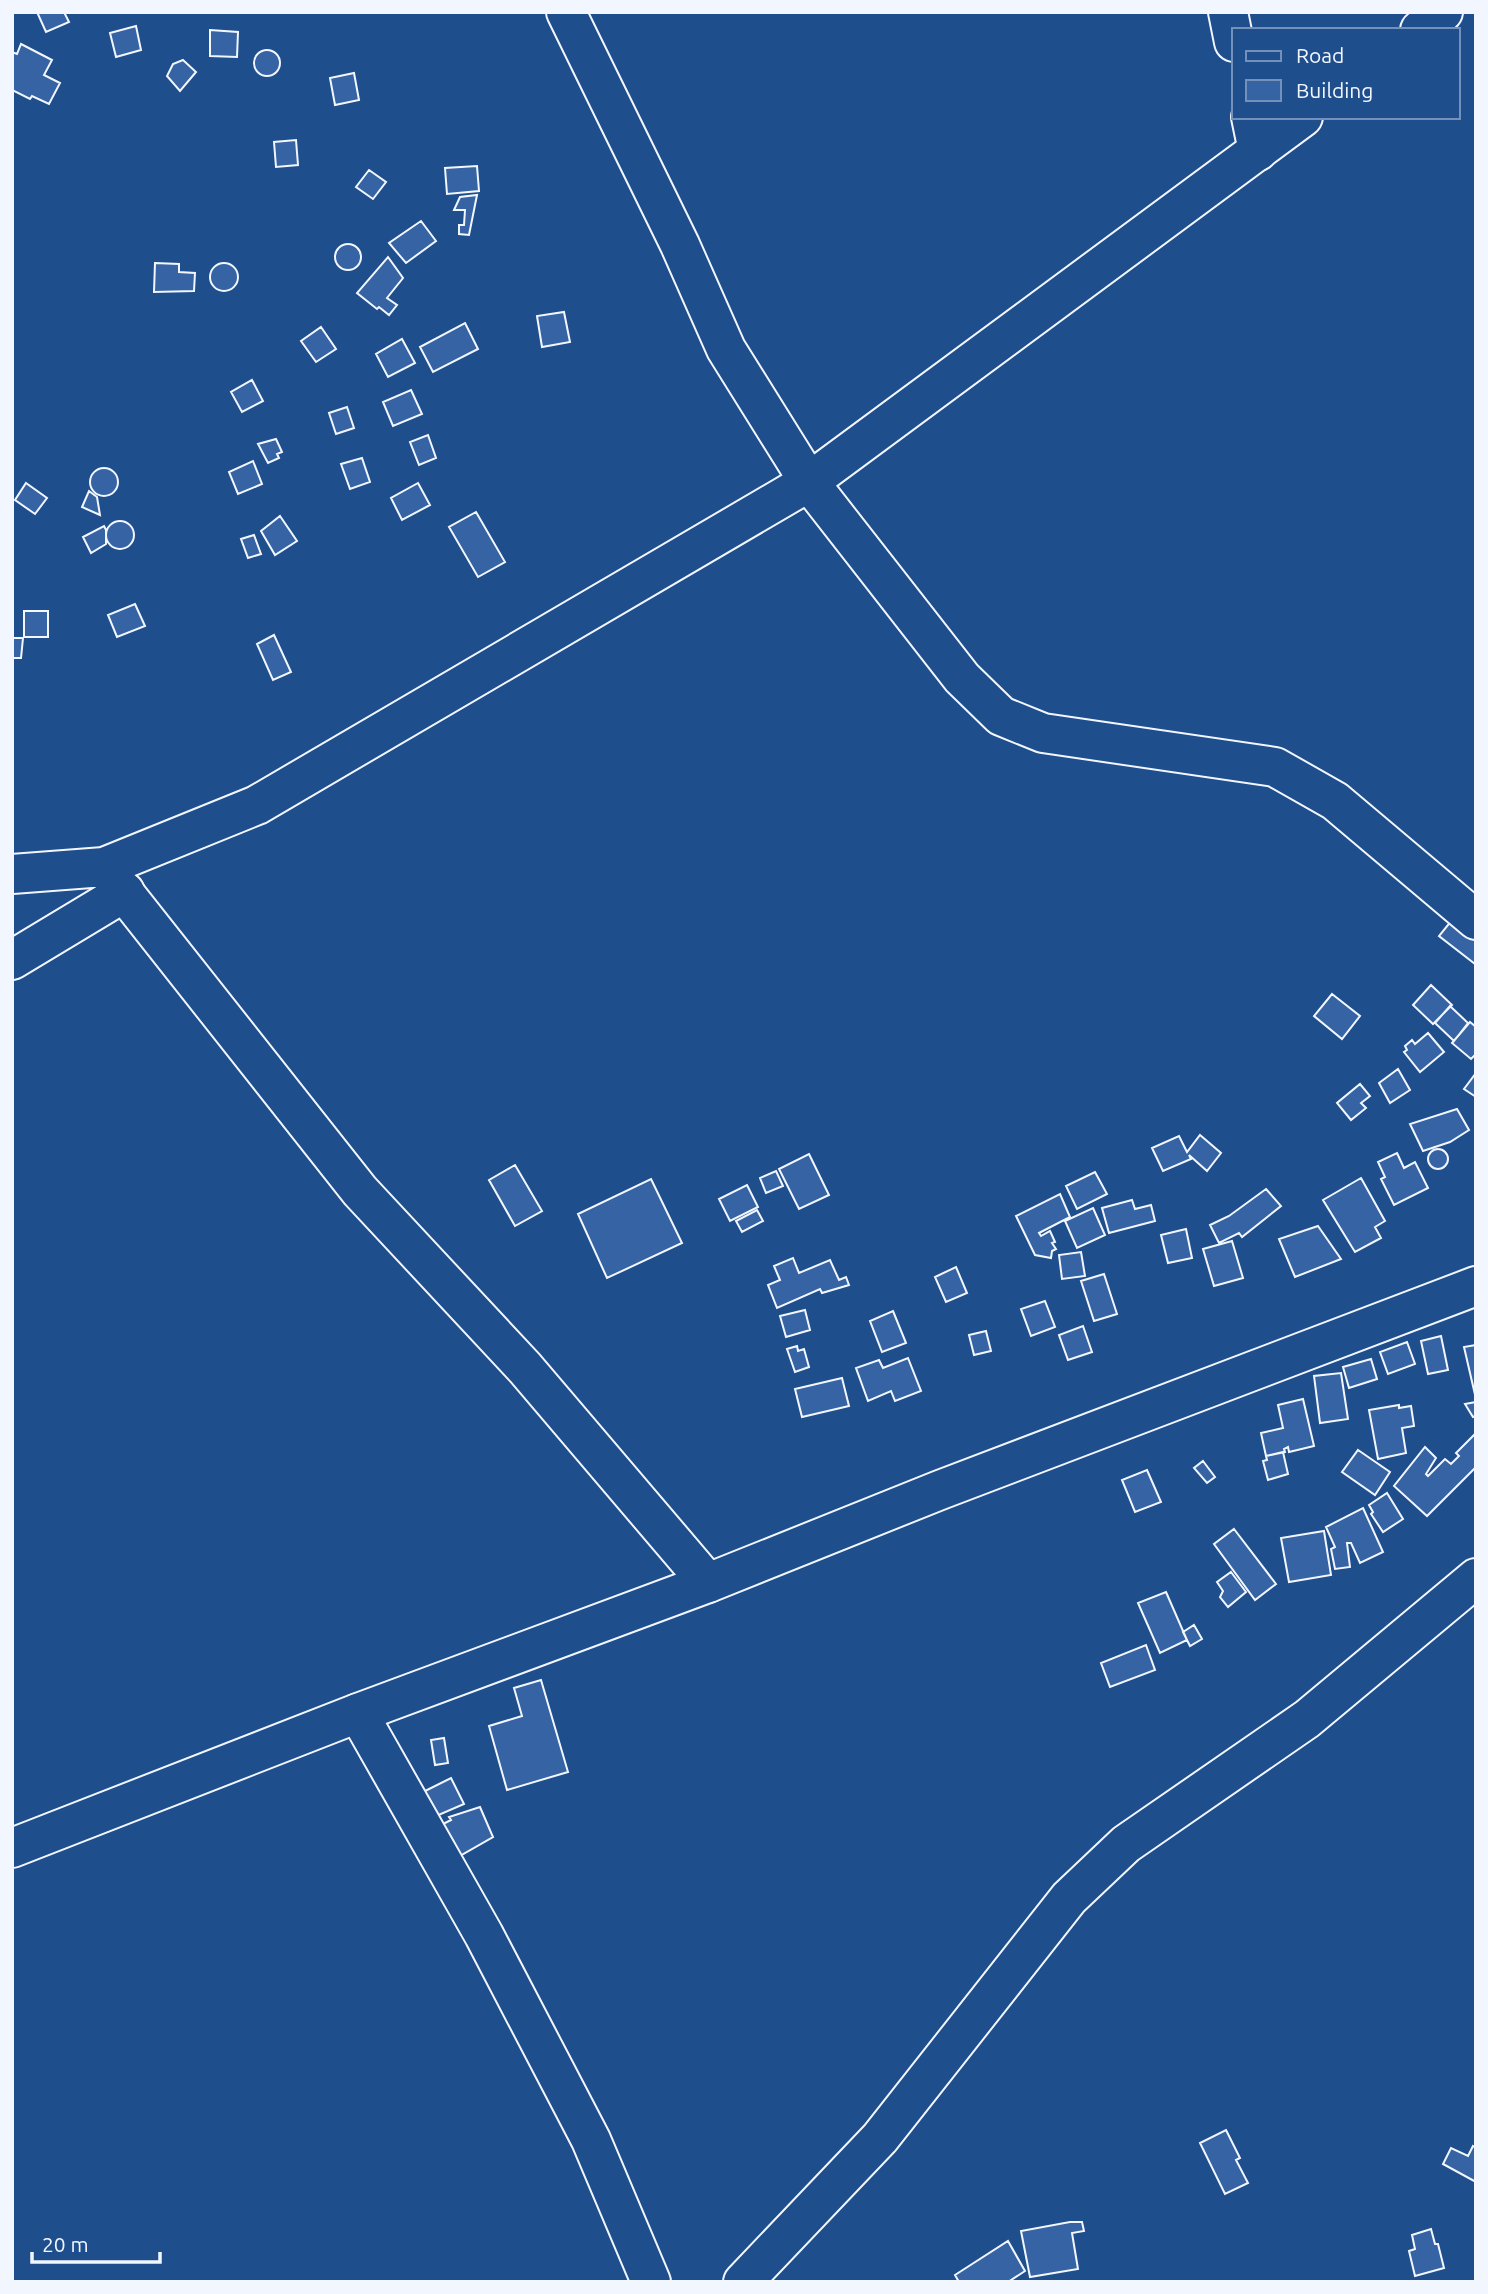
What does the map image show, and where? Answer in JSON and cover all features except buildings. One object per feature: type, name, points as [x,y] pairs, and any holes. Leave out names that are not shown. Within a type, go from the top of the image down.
[{"type":"street","points":[[566,12],[680,245],[726,349],[809,482],[962,678],[1001,716],[1044,733],[1275,766],[1335,801],[1476,920]]},
{"type":"street","points":[[1228,12],[1232,32]]},
{"type":"street","points":[[1423,28],[1443,12]]},
{"type":"street","points":[[12,960],[114,880],[257,804],[809,482],[1254,134],[1297,119]]},
{"type":"street","points":[[12,874],[114,880],[360,1191],[525,1368],[708,1583]]},
{"type":"street","points":[[12,1847],[358,1713],[708,1583],[940,1490],[1476,1286]]},
{"type":"street","points":[[743,2282],[880,2138],[1079,1889],[1126,1844],[1307,1719],[1476,1578]]},
{"type":"street","points":[[358,1713],[484,1936],[591,2140],[650,2282]]}]
